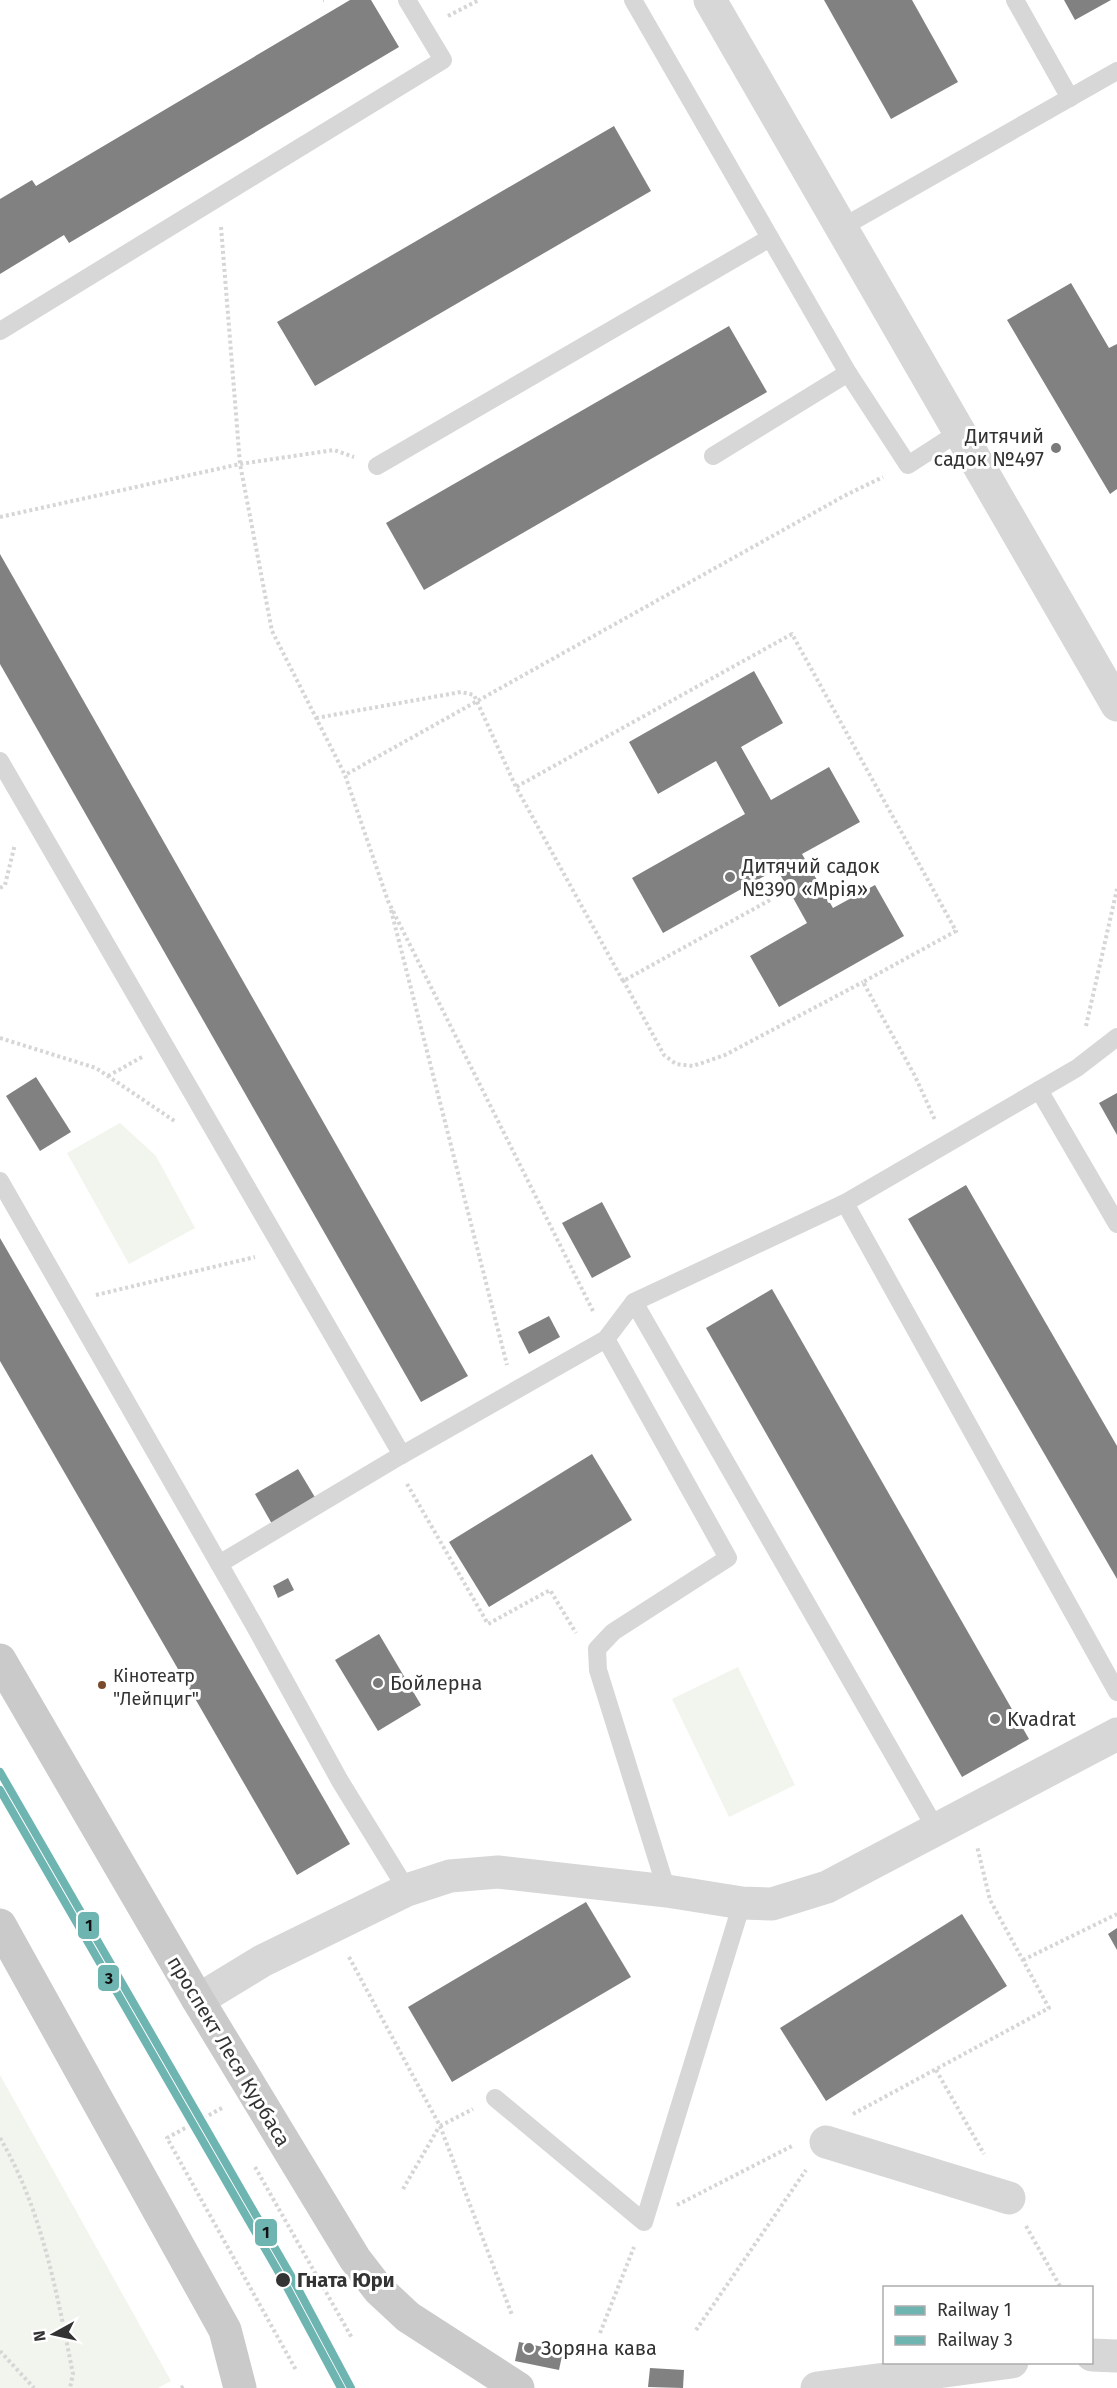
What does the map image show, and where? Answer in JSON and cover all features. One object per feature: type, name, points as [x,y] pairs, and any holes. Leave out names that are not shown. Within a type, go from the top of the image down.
[{"type":"main road","name":"проспект Леся Курбаса","points":[[0,1660],[198,2000],[355,2259],[379,2290],[408,2317],[518,2388]]},
{"type":"main road","points":[[0,1925],[225,2330],[240,2388]]},
{"type":"street","points":[[710,0],[1117,705]]},
{"type":"street","points":[[198,2000],[262,1961],[407,1890],[450,1876],[498,1872],[667,1891],[742,1903],[772,1904],[827,1887],[1117,1734]]},
{"type":"street","points":[[812,2143],[1009,2198]]},
{"type":"street","points":[[1093,2355],[1117,2356]]},
{"type":"street","points":[[817,2388],[996,2364]]},
{"type":"lane","points":[[0,331],[443,60],[406,0]]},
{"type":"lane","points":[[633,0],[848,373],[908,465],[959,432]]},
{"type":"lane","points":[[1014,0],[1070,98]]},
{"type":"lane","points":[[841,228],[1117,71]]},
{"type":"lane","points":[[377,466],[770,238]]},
{"type":"lane","points":[[713,456],[848,373]]},
{"type":"lane","points":[[0,761],[285,1250],[397,1457]]},
{"type":"lane","points":[[219,1564],[397,1457],[606,1339],[634,1302],[845,1203],[1077,1068],[1117,1037]]},
{"type":"lane","points":[[1039,1090],[1117,1224]]},
{"type":"lane","points":[[0,1181],[340,1781],[407,1890]]},
{"type":"lane","points":[[845,1203],[1117,1692]]},
{"type":"lane","points":[[634,1302],[936,1829]]},
{"type":"lane","points":[[606,1339],[728,1558],[613,1632],[597,1649],[598,1670],[667,1891]]},
{"type":"lane","points":[[495,2098],[644,2222],[742,1903]]},
{"type":"path","points":[[423,28],[479,0]]},
{"type":"path","points":[[219,197],[240,464],[272,631],[345,775],[388,900],[514,1391]]},
{"type":"path","points":[[0,517],[240,464],[334,450],[377,466]]},
{"type":"path","points":[[345,775],[844,496],[908,465]]},
{"type":"path","points":[[316,718],[460,692],[474,695],[516,787],[664,1056],[676,1064],[693,1066],[725,1056],[956,931],[792,634],[516,787]]},
{"type":"path","points":[[0,888],[5,885],[25,804]]},
{"type":"path","points":[[1077,1068],[1117,889]]},
{"type":"path","points":[[388,900],[606,1339]]},
{"type":"path","points":[[623,981],[770,900]]},
{"type":"path","points":[[863,982],[915,1076],[947,1145]]},
{"type":"path","points":[[0,1038],[96,1068],[184,1128]]},
{"type":"path","points":[[108,1076],[164,1044]]},
{"type":"path","points":[[69,1302],[285,1250]]},
{"type":"path","points":[[397,1457],[488,1624],[550,1590],[598,1670]]},
{"type":"path","points":[[600,2333],[644,2222],[812,2143],[840,2122],[1048,2008],[990,1900],[969,1812]]},
{"type":"path","points":[[1023,1960],[1117,1914]]},
{"type":"path","points":[[334,1927],[440,2126],[512,2315]]},
{"type":"path","points":[[403,2189],[440,2126],[495,2098]]},
{"type":"path","points":[[226,2115],[222,2108],[167,2138],[296,2370]]},
{"type":"path","points":[[0,2138],[15,2164],[52,2270],[73,2374],[70,2388]]},
{"type":"path","points":[[696,2330],[812,2143]]},
{"type":"path","points":[[252,2163],[352,2338]]},
{"type":"path","points":[[0,2351],[34,2388]]},
{"type":"path","points":[[180,2388],[186,2385]]},
{"type":"shaded area","points":[[120,1123],[156,1156],[195,1228],[129,1264],[67,1153]]},
{"type":"shaded area","points":[[738,1667],[795,1785],[729,1817],[672,1699]]},
{"type":"shaded area","points":[[0,2075],[171,2381],[158,2388],[0,2388]]},
{"type":"building","points":[[350,0],[371,0],[399,47],[69,243],[64,235],[0,274],[0,199],[32,180],[36,186]]},
{"type":"building","points":[[824,0],[912,0],[958,82],[891,119]]},
{"type":"building","points":[[1064,0],[1111,0],[1075,20]]},
{"type":"building","points":[[614,126],[651,191],[315,386],[277,322]]},
{"type":"building","points":[[1071,283],[1109,348],[1117,344],[1117,489],[1110,494],[1007,320]]},
{"type":"building","points":[[729,326],[767,392],[424,590],[386,523]]},
{"type":"building","points":[[0,554],[468,1376],[421,1402],[0,664]]},
{"type":"building","points":[[754,671],[783,723],[741,747],[771,800],[829,767],[860,822],[802,854],[833,908],[875,885],[904,936],[779,1007],[750,956],[807,923],[777,869],[663,933],[632,878],[745,814],[716,761],[658,794],[629,742]]},
{"type":"building","points":[[36,1077],[71,1132],[40,1151],[6,1096]]},
{"type":"building","points":[[1117,1093],[1117,1135],[1099,1103]]},
{"type":"building","points":[[966,1185],[1117,1446],[1117,1579],[908,1219]]},
{"type":"building","points":[[602,1202],[631,1257],[592,1278],[562,1223]]},
{"type":"building","points":[[0,1238],[350,1844],[297,1875],[0,1361]]},
{"type":"building","points":[[772,1289],[1029,1739],[962,1777],[706,1328]]},
{"type":"building","points":[[549,1316],[560,1337],[529,1354],[518,1332]]},
{"type":"building","points":[[592,1454],[632,1520],[489,1607],[449,1542]]},
{"type":"building","points":[[298,1469],[316,1499],[272,1524],[255,1494]]},
{"type":"building","points":[[288,1578],[294,1590],[278,1598],[273,1586]]},
{"type":"building","name":"Бойлерна","points":[[379,1634],[421,1705],[378,1731],[335,1660]]},
{"type":"building","points":[[586,1902],[631,1977],[452,2082],[408,2007]]},
{"type":"building","points":[[962,1914],[1007,1986],[826,2101],[780,2028]]},
{"type":"building","points":[[1117,1928],[1117,1950],[1108,1934]]},
{"type":"building","points":[[519,2342],[563,2351],[559,2370],[515,2361]]},
{"type":"building","points":[[650,2368],[684,2370],[683,2388],[648,2387]]},
{"type":"rail line","name":"1","points":[[0,1772],[290,2274],[351,2388]]},
{"type":"rail line","name":"3","points":[[0,1790],[282,2278],[341,2388]]},
{"type":"place","name":"Дитячий садок №497","points":[[1056,448]]},
{"type":"place","name":"Дитячий садок №390 «Мрія»","points":[[730,877]]},
{"type":"place","name":"Бойлерна","points":[[378,1683]]},
{"type":"place","name":"Кінотеатр \"Лейпциг\"","points":[[102,1685]]},
{"type":"place","name":"Kvadrat","points":[[995,1719]]},
{"type":"place","name":"Гната Юри","points":[[283,2280]]},
{"type":"place","name":"Зоряна кава","points":[[529,2348]]}]
